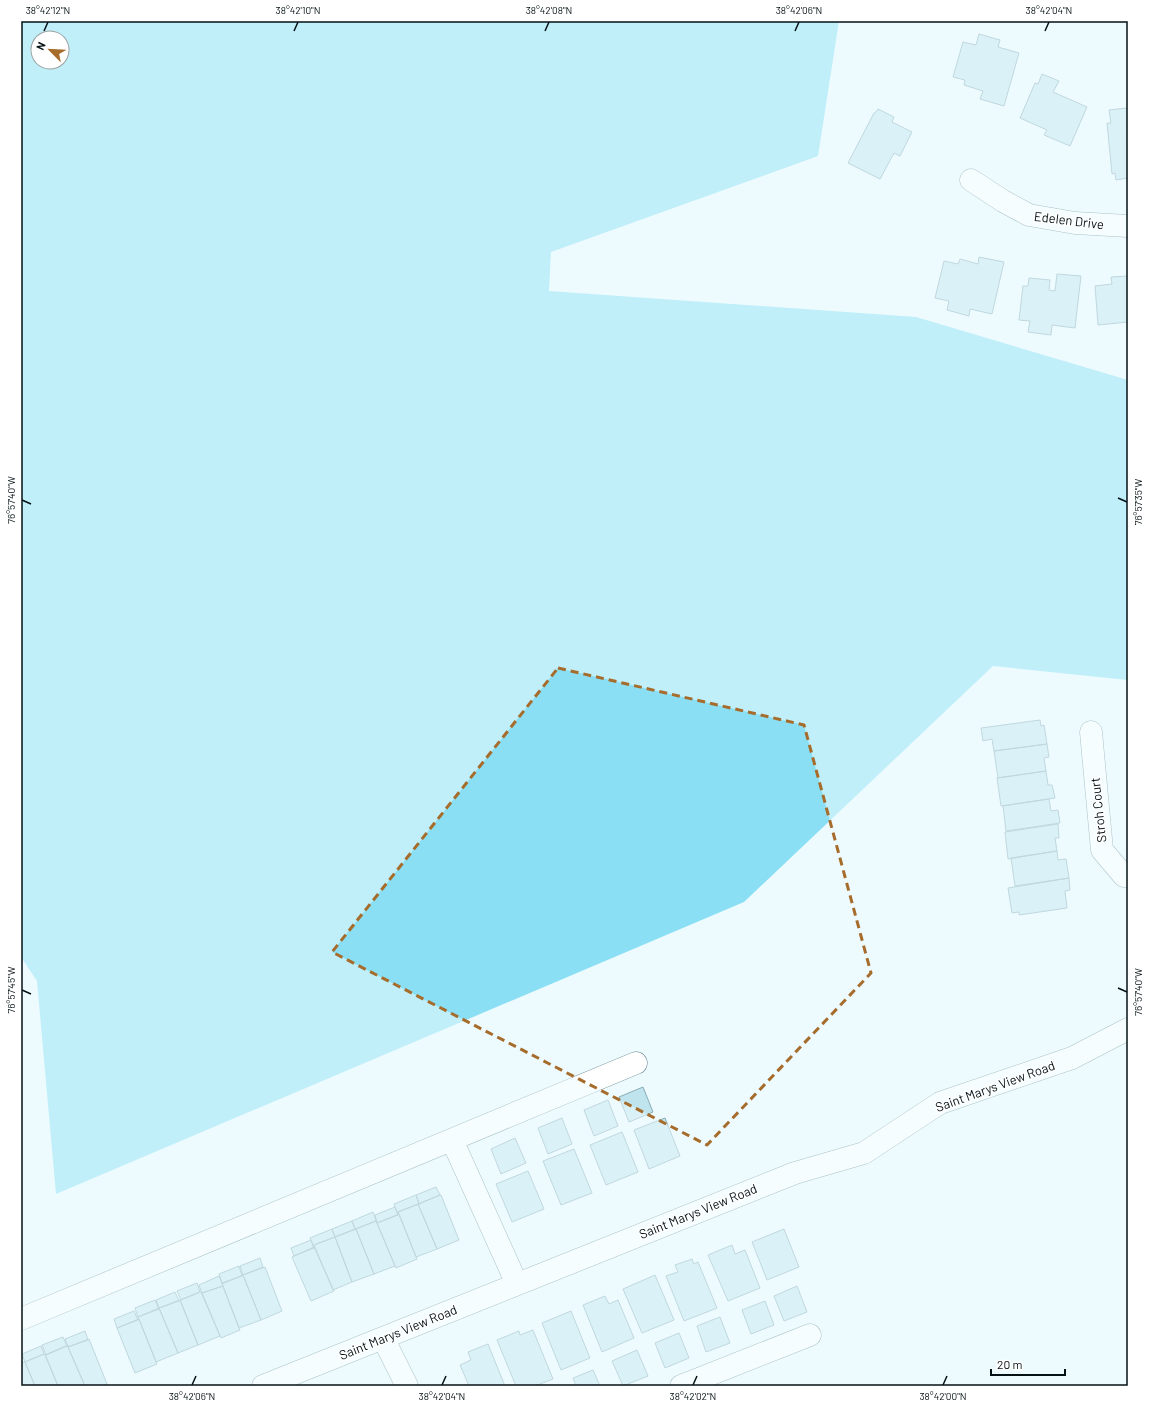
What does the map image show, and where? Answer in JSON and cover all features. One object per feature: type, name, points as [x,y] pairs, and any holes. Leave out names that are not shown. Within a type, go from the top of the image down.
[{"type":"street","name":"Edelen Drive","points":[[971,180],[1003,201],[1029,215],[1075,223],[1128,226]]},
{"type":"street","name":"Stroh Court","points":[[1091,732],[1102,850],[1124,876],[1128,876]]},
{"type":"street","name":"Saint Marys View Road","points":[[263,1386],[795,1172],[864,1153],[940,1103],[1072,1058],[1128,1029]]},
{"type":"street","points":[[21,1319],[636,1063]]},
{"type":"street","points":[[452,1140],[517,1284]]},
{"type":"street","points":[[681,1386],[810,1335]]},
{"type":"street","points":[[383,1338],[407,1386]]},
{"type":"highlighted area","points":[[558,668],[804,725],[871,973],[707,1145],[332,952]]},
{"type":"shaded area","points":[[21,21],[839,21],[818,156],[551,252],[549,291],[916,317],[1128,380],[1128,680],[993,666],[744,902],[56,1194],[37,981],[21,957]]},
{"type":"building","points":[[979,34],[1000,40],[998,47],[1019,53],[1004,106],[980,99],[983,91],[964,85],[965,80],[953,77],[963,42],[976,45]]},
{"type":"building","points":[[1042,74],[1059,81],[1053,92],[1087,107],[1070,146],[1044,135],[1047,130],[1020,118],[1035,83],[1038,84]]},
{"type":"building","points":[[1127,108],[1128,178],[1116,180],[1115,173],[1112,174],[1107,123],[1111,123],[1109,110]]},
{"type":"building","points":[[878,109],[894,117],[892,122],[912,132],[900,156],[894,153],[880,179],[848,163],[874,113]]},
{"type":"building","points":[[979,257],[1004,262],[992,314],[970,309],[969,316],[947,310],[949,301],[935,298],[944,261],[958,264],[960,259],[978,264]]},
{"type":"building","points":[[1057,274],[1081,276],[1075,328],[1052,325],[1051,335],[1028,332],[1030,321],[1019,320],[1023,286],[1028,286],[1029,278],[1050,280],[1049,290],[1055,291]]},
{"type":"building","points":[[1128,276],[1128,322],[1098,325],[1095,286],[1112,284],[1111,277]]},
{"type":"building","points":[[1040,720],[1041,726],[1044,725],[1047,744],[994,751],[992,739],[983,741],[981,728]]},
{"type":"building","points":[[1047,744],[1049,757],[1044,758],[1046,771],[998,778],[994,751]]},
{"type":"building","points":[[1046,771],[1048,785],[1052,785],[1055,798],[1001,806],[997,778]]},
{"type":"building","points":[[1049,799],[1051,811],[1058,810],[1060,823],[1006,831],[1003,806]]},
{"type":"building","points":[[1058,824],[1059,838],[1055,838],[1057,851],[1008,859],[1005,832]]},
{"type":"building","points":[[1057,851],[1058,860],[1066,859],[1069,878],[1015,886],[1011,858]]},
{"type":"building","points":[[1069,878],[1070,890],[1065,891],[1067,908],[1019,915],[1019,912],[1012,913],[1008,888]]},
{"type":"building","points":[[643,1087],[653,1112],[629,1122],[619,1097]]},
{"type":"building","points":[[608,1100],[618,1126],[594,1136],[584,1110]]},
{"type":"building","points":[[562,1118],[572,1144],[548,1154],[538,1128]]},
{"type":"building","points":[[665,1118],[680,1156],[649,1169],[634,1130]]},
{"type":"building","points":[[622,1132],[638,1172],[606,1185],[590,1145]]},
{"type":"building","points":[[515,1138],[526,1163],[501,1174],[491,1149]]},
{"type":"building","points":[[574,1149],[592,1193],[561,1205],[543,1161]]},
{"type":"building","points":[[528,1171],[544,1209],[512,1222],[496,1184]]},
{"type":"building","points":[[436,1187],[440,1195],[419,1204],[416,1195]]},
{"type":"building","points":[[416,1195],[419,1204],[398,1212],[398,1215],[394,1204]]},
{"type":"building","points":[[440,1195],[459,1240],[437,1249],[418,1204]]},
{"type":"building","points":[[418,1204],[437,1249],[416,1257],[398,1212]]},
{"type":"building","points":[[395,1207],[398,1215],[377,1223],[375,1215]]},
{"type":"building","points":[[373,1212],[377,1223],[376,1221],[355,1229],[352,1221]]},
{"type":"building","points":[[399,1214],[417,1259],[396,1268],[377,1223]]},
{"type":"building","points":[[352,1221],[355,1229],[335,1237],[332,1229]]},
{"type":"building","points":[[376,1221],[395,1266],[374,1274],[356,1229]]},
{"type":"building","points":[[332,1229],[335,1237],[314,1245],[314,1248],[310,1238]]},
{"type":"building","points":[[356,1229],[374,1274],[352,1282],[335,1237]]},
{"type":"building","points":[[784,1229],[799,1267],[767,1280],[752,1242]]},
{"type":"building","points":[[335,1237],[352,1282],[333,1290],[314,1245]]},
{"type":"building","points":[[311,1240],[314,1248],[294,1256],[291,1248]]},
{"type":"building","points":[[732,1245],[735,1254],[745,1250],[760,1288],[728,1301],[708,1255]]},
{"type":"building","points":[[314,1247],[334,1291],[311,1301],[292,1257]]},
{"type":"building","points":[[260,1258],[263,1267],[243,1275],[240,1266]]},
{"type":"building","points":[[692,1259],[694,1264],[698,1262],[717,1308],[684,1321],[666,1276],[678,1272],[675,1265]]},
{"type":"building","points":[[239,1266],[242,1276],[222,1283],[219,1274]]},
{"type":"building","points":[[265,1267],[282,1311],[261,1320],[243,1275]]},
{"type":"building","points":[[243,1275],[261,1320],[239,1328],[222,1284]]},
{"type":"building","points":[[655,1275],[674,1320],[642,1333],[623,1289]]},
{"type":"building","points":[[219,1276],[223,1286],[202,1293],[199,1285]]},
{"type":"building","points":[[197,1283],[200,1292],[181,1300],[177,1291]]},
{"type":"building","points":[[223,1286],[240,1330],[221,1338],[202,1293]]},
{"type":"building","points":[[797,1286],[807,1312],[784,1321],[774,1296]]},
{"type":"building","points":[[175,1292],[179,1301],[159,1308],[156,1300]]},
{"type":"building","points":[[200,1292],[220,1336],[198,1345],[180,1300]]},
{"type":"building","points":[[605,1296],[609,1304],[618,1300],[634,1338],[602,1352],[583,1305]]},
{"type":"building","points":[[155,1300],[159,1309],[138,1317],[135,1308]]},
{"type":"building","points":[[180,1300],[198,1345],[178,1353],[159,1308]]},
{"type":"building","points":[[765,1301],[774,1325],[751,1334],[742,1310]]},
{"type":"building","points":[[159,1308],[178,1353],[156,1362],[138,1317]]},
{"type":"building","points":[[134,1311],[138,1320],[117,1328],[114,1319]]},
{"type":"building","points":[[571,1311],[590,1358],[561,1370],[542,1323]]},
{"type":"building","points":[[720,1317],[730,1343],[706,1352],[697,1326]]},
{"type":"building","points":[[139,1319],[157,1364],[135,1373],[117,1328]]},
{"type":"building","points":[[533,1330],[553,1379],[535,1386],[516,1386],[497,1340],[519,1331],[520,1335]]},
{"type":"building","points":[[85,1331],[88,1340],[68,1347],[65,1339]]},
{"type":"building","points":[[679,1333],[689,1358],[665,1368],[655,1343]]},
{"type":"building","points":[[63,1337],[67,1346],[46,1355],[42,1345]]},
{"type":"building","points":[[89,1339],[107,1384],[102,1386],[85,1386],[68,1347]]},
{"type":"building","points":[[488,1344],[505,1386],[469,1386],[460,1365],[471,1360],[468,1352]]},
{"type":"building","points":[[68,1345],[85,1386],[58,1386],[45,1355]]},
{"type":"building","points":[[41,1346],[44,1354],[25,1362],[22,1354]]},
{"type":"building","points":[[637,1350],[648,1376],[623,1386],[612,1361]]},
{"type":"building","points":[[44,1354],[58,1386],[35,1386],[25,1362]]},
{"type":"building","points":[[25,1362],[35,1386],[21,1386],[21,1363]]},
{"type":"building","points":[[593,1370],[600,1386],[576,1386],[573,1378]]}]
